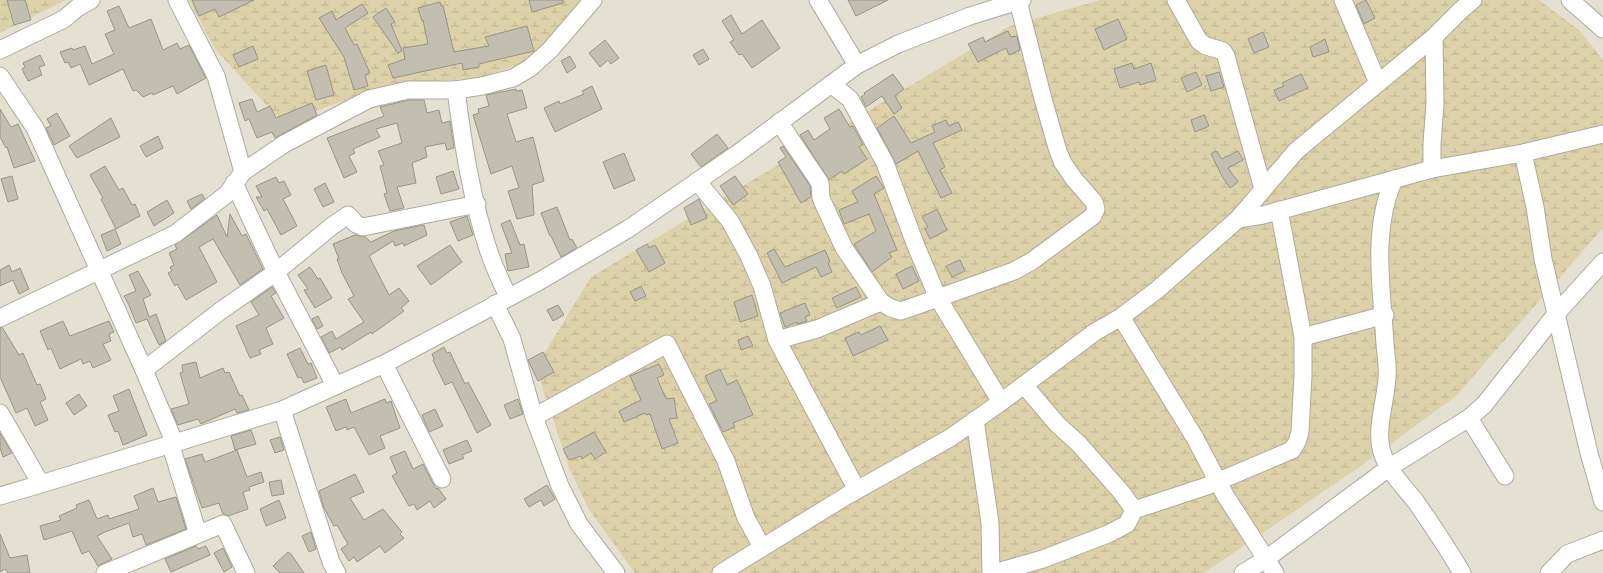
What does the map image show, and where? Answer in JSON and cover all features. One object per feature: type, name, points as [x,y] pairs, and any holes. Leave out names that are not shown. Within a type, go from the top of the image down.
[{"type":"street","points":[[0,50],[64,19],[77,8],[91,0]]},
{"type":"street","points":[[177,0],[216,76],[239,177],[276,272],[335,385]]},
{"type":"street","points":[[0,318],[175,234],[227,194],[239,177],[284,144],[369,99],[408,90],[456,90],[482,86],[513,78],[530,68],[550,50],[593,0]]},
{"type":"street","points":[[818,0],[857,64]]},
{"type":"street","points":[[1176,0],[1199,41],[1206,46],[1223,51],[1226,56],[1263,189]]},
{"type":"street","points":[[1343,0],[1378,83]]},
{"type":"street","points":[[721,573],[857,490],[950,438],[1024,386],[1095,332],[1121,317],[1157,290],[1238,219],[1296,151],[1434,37],[1462,9],[1474,0]]},
{"type":"street","points":[[1570,0],[1603,29]]},
{"type":"street","points":[[0,496],[173,445],[282,410],[384,364],[628,229],[779,122],[857,64],[898,44],[1011,2],[1063,164],[1094,202],[1096,209],[1093,216],[1032,261],[1014,271],[901,311],[891,308],[881,302],[844,248],[821,198],[820,183],[779,122]]},
{"type":"street","points":[[1432,169],[1435,103],[1434,37]]},
{"type":"street","points":[[0,76],[35,128],[144,370],[173,445],[198,534]]},
{"type":"street","points":[[831,84],[850,99],[885,163],[916,246],[938,298],[1001,402]]},
{"type":"street","points":[[456,90],[462,134],[477,204],[534,417],[560,486],[579,524],[616,573]]},
{"type":"street","points":[[1238,219],[1279,210],[1432,169],[1523,153],[1603,134]]},
{"type":"street","points":[[1523,153],[1543,259],[1589,453],[1603,502]]},
{"type":"street","points":[[1394,179],[1389,191],[1379,246],[1379,268],[1388,376],[1381,425],[1380,445],[1383,456],[1390,467],[1432,526],[1462,573]]},
{"type":"street","points":[[697,181],[730,221],[749,256],[762,286],[777,340],[857,490]]},
{"type":"street","points":[[144,370],[219,312],[276,272],[332,226],[348,215],[356,224],[363,227],[477,204]]},
{"type":"street","points":[[994,573],[1043,559],[1108,534],[1127,524],[1134,510],[1218,481],[1284,455],[1292,450],[1297,442],[1300,432],[1303,337],[1279,210]]},
{"type":"street","points":[[1243,573],[1266,558],[1390,467],[1469,418],[1484,405],[1556,314],[1603,263]]},
{"type":"street","points":[[777,340],[817,329],[881,302]]},
{"type":"street","points":[[1303,337],[1384,315]]},
{"type":"street","points":[[1121,317],[1195,438],[1225,495],[1275,573]]},
{"type":"street","points":[[534,417],[667,344],[726,462],[746,518],[762,547]]},
{"type":"street","points":[[384,364],[442,479]]},
{"type":"street","points":[[1024,386],[1057,424],[1079,444],[1122,493],[1134,510]]},
{"type":"street","points":[[282,410],[331,562],[337,573]]},
{"type":"street","points":[[0,413],[42,484]]},
{"type":"street","points":[[1469,418],[1505,476]]},
{"type":"street","points":[[975,420],[990,523],[991,573]]},
{"type":"street","points":[[105,573],[223,524],[246,573]]},
{"type":"street","points":[[1549,573],[1567,554],[1603,540]]},
{"type":"green space","points":[[0,0],[66,0],[0,33]]},
{"type":"green space","points":[[189,0],[587,0],[530,61],[477,78],[394,84],[282,122],[215,49]]},
{"type":"green space","points":[[1100,0],[1539,0],[1579,30],[1603,60],[1603,228],[1456,396],[1358,468],[1204,573],[635,573],[589,510],[569,468],[536,367],[591,277],[1010,26]]},
{"type":"building","points":[[7,0],[25,0],[31,20],[14,25]]},
{"type":"building","points":[[192,0],[254,0],[219,17],[215,9],[199,16]]},
{"type":"building","points":[[529,0],[563,0],[563,3],[532,12]]},
{"type":"building","points":[[848,0],[888,0],[856,16]]},
{"type":"building","points":[[1366,0],[1375,18],[1364,24],[1356,5]]},
{"type":"building","points":[[440,2],[441,6],[443,6],[454,52],[489,46],[485,37],[527,26],[534,51],[479,64],[479,67],[463,70],[462,63],[393,78],[388,65],[405,59],[403,48],[428,44],[423,20],[422,21],[418,8]]},
{"type":"building","points":[[362,4],[368,13],[345,28],[354,45],[357,44],[370,73],[365,75],[368,86],[354,90],[344,57],[319,18],[332,11],[336,20]]},
{"type":"building","points":[[119,6],[129,28],[151,19],[163,50],[177,43],[180,49],[189,45],[206,78],[177,94],[173,86],[153,95],[152,93],[143,97],[136,90],[133,91],[123,69],[89,85],[80,64],[71,68],[68,62],[65,63],[60,52],[85,46],[92,64],[114,54],[105,34],[115,30],[107,11]]},
{"type":"building","points":[[386,8],[395,22],[391,24],[402,51],[398,53],[373,17]]},
{"type":"building","points":[[731,15],[742,34],[762,20],[780,48],[752,68],[742,54],[739,55],[730,42],[734,40],[722,21]]},
{"type":"building","points":[[1118,19],[1127,39],[1104,50],[1095,29]]},
{"type":"building","points":[[1008,31],[1011,37],[1017,36],[1020,50],[1009,55],[1006,48],[978,62],[968,44],[983,37],[985,42]]},
{"type":"building","points":[[1263,32],[1269,47],[1254,53],[1248,39]]},
{"type":"building","points":[[1325,39],[1329,52],[1313,57],[1310,47]]},
{"type":"building","points":[[605,40],[619,58],[611,64],[608,60],[600,67],[589,53]]},
{"type":"building","points":[[253,46],[258,59],[239,67],[233,55]]},
{"type":"building","points":[[703,49],[709,59],[699,65],[693,55]]},
{"type":"building","points":[[40,55],[45,65],[39,67],[42,75],[28,81],[22,69],[25,67],[23,63]]},
{"type":"building","points":[[570,56],[576,67],[567,73],[561,61]]},
{"type":"building","points":[[1132,63],[1134,69],[1151,63],[1156,80],[1140,85],[1139,82],[1120,88],[1114,69]]},
{"type":"building","points":[[326,65],[334,95],[316,100],[307,71]]},
{"type":"building","points":[[1196,72],[1202,85],[1187,92],[1181,78]]},
{"type":"building","points":[[1219,72],[1224,87],[1211,91],[1206,76]]},
{"type":"building","points":[[893,74],[904,89],[895,96],[902,108],[894,114],[882,96],[866,107],[861,97],[865,94],[864,93]]},
{"type":"building","points":[[1301,74],[1308,88],[1279,101],[1274,90],[1284,86],[1282,83]]},
{"type":"building","points":[[592,86],[602,109],[555,132],[544,108],[559,101],[560,104],[584,94],[582,91]]},
{"type":"building","points":[[516,89],[516,91],[522,90],[527,108],[507,114],[516,142],[533,137],[544,181],[532,185],[534,215],[517,219],[508,191],[519,188],[512,166],[491,174],[473,115],[479,113],[478,109],[489,106],[486,95]]},
{"type":"building","points":[[252,99],[257,112],[270,106],[276,118],[312,103],[317,115],[275,138],[272,132],[257,138],[249,119],[245,121],[239,103]]},
{"type":"building","points":[[409,100],[424,100],[427,113],[439,110],[442,123],[450,121],[454,148],[447,150],[445,143],[425,147],[427,157],[412,163],[416,183],[397,187],[404,208],[390,211],[384,194],[387,193],[380,166],[384,165],[378,151],[402,143],[397,123],[376,129],[380,137],[353,149],[355,153],[349,156],[357,172],[344,178],[327,138],[384,116],[380,107]]},
{"type":"building","points":[[0,109],[11,127],[18,124],[35,161],[14,168],[7,147],[6,148],[0,137]]},
{"type":"building","points":[[839,109],[850,127],[853,126],[863,144],[859,147],[867,159],[844,174],[842,171],[829,180],[800,135],[808,130],[814,140],[830,129],[824,118]]},
{"type":"building","points":[[57,113],[70,136],[54,145],[46,128],[51,126],[47,119]]},
{"type":"building","points":[[1204,115],[1209,126],[1195,132],[1191,120]]},
{"type":"building","points":[[894,116],[911,143],[935,132],[932,126],[946,120],[949,126],[958,122],[962,130],[933,143],[945,167],[940,170],[952,193],[941,198],[918,151],[896,164],[877,128]]},
{"type":"building","points":[[111,118],[120,137],[77,158],[69,146]]},
{"type":"building","points":[[717,134],[728,148],[701,167],[691,154]]},
{"type":"building","points":[[158,136],[163,148],[146,157],[140,146]]},
{"type":"building","points":[[783,146],[810,186],[811,197],[801,203],[778,162],[786,157],[780,148]]},
{"type":"building","points":[[1216,151],[1222,159],[1238,151],[1243,160],[1228,168],[1238,182],[1230,188],[1223,178],[1211,154]]},
{"type":"building","points":[[624,153],[635,180],[614,189],[603,162]]},
{"type":"building","points":[[105,166],[119,190],[123,188],[132,205],[135,204],[140,216],[116,229],[101,199],[103,198],[90,175]]},
{"type":"building","points":[[453,171],[459,189],[441,194],[436,177]]},
{"type":"building","points":[[12,176],[18,199],[8,202],[1,179]]},
{"type":"building","points":[[735,176],[748,194],[733,205],[720,186]]},
{"type":"building","points":[[876,176],[884,188],[874,194],[897,250],[889,253],[892,257],[872,272],[854,244],[876,231],[869,214],[844,224],[839,210],[858,202],[852,191]]},
{"type":"building","points":[[276,177],[279,183],[284,181],[291,195],[283,199],[297,226],[281,235],[267,209],[264,211],[256,197],[262,197],[256,186]]},
{"type":"building","points":[[325,183],[334,202],[323,207],[314,189]]},
{"type":"building","points":[[202,194],[205,199],[191,209],[187,201]]},
{"type":"building","points":[[699,199],[707,218],[691,225],[684,208]]},
{"type":"building","points":[[167,200],[174,213],[154,226],[147,212]]},
{"type":"building","points":[[557,207],[570,240],[572,239],[577,248],[561,257],[550,236],[541,213]]},
{"type":"building","points":[[937,209],[947,230],[930,239],[925,229],[928,227],[922,217]]},
{"type":"building","points":[[230,214],[242,236],[246,234],[263,269],[240,285],[213,239],[199,247],[217,282],[186,300],[177,284],[175,286],[168,273],[172,271],[170,267],[174,265],[169,253],[177,249],[175,245],[217,215],[227,237]]},
{"type":"building","points":[[467,216],[473,235],[458,241],[450,222]]},
{"type":"building","points":[[510,220],[520,245],[524,244],[529,267],[508,271],[505,254],[512,253],[501,224]]},
{"type":"building","points":[[424,225],[427,235],[404,246],[403,243],[395,246],[393,241],[369,256],[389,295],[399,288],[409,301],[401,308],[404,311],[372,334],[371,332],[342,350],[341,347],[329,353],[321,337],[332,331],[336,339],[364,322],[348,299],[354,296],[342,273],[337,259],[339,259],[333,244],[355,235],[365,237],[371,242],[394,231]]},
{"type":"building","points":[[115,229],[121,244],[107,251],[101,235]]},
{"type":"building","points":[[647,244],[649,248],[655,245],[665,263],[649,272],[636,250]]},
{"type":"building","points":[[450,245],[462,262],[431,285],[417,266]]},
{"type":"building","points":[[774,249],[785,267],[825,250],[832,272],[821,277],[816,267],[782,283],[767,253]]},
{"type":"building","points":[[960,260],[965,271],[952,277],[946,266]]},
{"type":"building","points":[[9,265],[12,272],[20,268],[29,289],[19,294],[13,280],[0,286],[0,270]]},
{"type":"building","points":[[912,266],[919,281],[903,289],[896,274]]},
{"type":"building","points":[[310,267],[318,279],[320,278],[332,298],[315,308],[304,290],[308,289],[298,275]]},
{"type":"building","points":[[138,271],[151,295],[143,299],[149,317],[156,314],[166,341],[159,345],[147,319],[136,323],[124,296],[136,291],[129,275]]},
{"type":"building","points":[[641,286],[646,296],[635,301],[630,292]]},
{"type":"building","points":[[272,287],[276,293],[271,296],[284,318],[266,328],[273,344],[259,350],[261,354],[250,358],[236,326],[259,315],[251,302]]},
{"type":"building","points":[[856,287],[861,297],[837,308],[832,298]]},
{"type":"building","points":[[752,295],[758,316],[740,322],[734,302]]},
{"type":"building","points":[[805,303],[810,315],[805,317],[807,321],[797,324],[797,322],[785,327],[780,313]]},
{"type":"building","points":[[558,305],[564,315],[553,321],[547,310]]},
{"type":"building","points":[[318,316],[323,326],[317,329],[312,319]]},
{"type":"building","points":[[63,321],[70,336],[109,321],[114,332],[109,334],[111,341],[103,344],[111,360],[93,368],[90,361],[83,364],[81,359],[60,369],[51,348],[48,350],[40,331]]},
{"type":"building","points":[[880,326],[888,340],[853,356],[845,338],[859,332],[861,335]]},
{"type":"building","points":[[2,327],[19,355],[23,353],[37,385],[40,384],[46,399],[40,402],[48,420],[35,426],[27,408],[16,413],[0,377],[0,328]]},
{"type":"building","points":[[748,336],[753,346],[741,350],[738,340]]},
{"type":"building","points":[[444,347],[447,353],[450,352],[465,384],[468,382],[491,425],[477,433],[452,382],[445,385],[433,360],[432,354]]},
{"type":"building","points":[[300,348],[308,364],[311,363],[317,378],[304,383],[301,377],[298,378],[287,354]]},
{"type":"building","points":[[543,352],[554,372],[538,381],[528,360]]},
{"type":"building","points":[[196,362],[200,378],[223,368],[225,373],[229,372],[240,396],[242,395],[249,410],[237,413],[235,409],[201,424],[198,419],[178,425],[171,409],[189,404],[180,373],[183,372],[182,365]]},
{"type":"building","points":[[659,364],[664,375],[657,378],[666,399],[674,398],[677,418],[669,419],[678,443],[662,449],[650,414],[646,415],[645,413],[624,422],[619,411],[641,400],[630,376]]},
{"type":"building","points":[[720,369],[727,385],[737,380],[753,415],[733,423],[735,427],[723,432],[709,404],[717,401],[705,376]]},
{"type":"building","points":[[129,389],[147,435],[123,445],[118,431],[115,432],[108,415],[119,411],[113,396]]},
{"type":"building","points":[[79,394],[87,406],[74,415],[66,403]]},
{"type":"building","points":[[346,399],[351,413],[385,399],[386,403],[391,401],[400,428],[380,436],[385,448],[369,455],[354,427],[347,430],[346,427],[336,431],[326,407]]},
{"type":"building","points":[[518,399],[523,414],[510,419],[504,405]]},
{"type":"building","points":[[435,409],[443,426],[429,432],[422,415]]},
{"type":"building","points":[[251,430],[256,444],[235,450],[231,436]]},
{"type":"building","points":[[594,432],[606,452],[595,459],[591,453],[582,459],[581,456],[569,460],[563,449]]},
{"type":"building","points":[[0,433],[12,453],[3,457],[0,448]]},
{"type":"building","points":[[280,437],[284,450],[275,453],[270,440]]},
{"type":"building","points":[[467,440],[472,451],[462,455],[464,458],[449,464],[443,450]]},
{"type":"building","points":[[237,450],[247,477],[261,472],[264,482],[249,487],[250,490],[243,492],[248,509],[228,516],[223,514],[219,503],[202,508],[185,459],[202,454],[205,462]]},
{"type":"building","points":[[405,451],[413,469],[423,464],[436,489],[438,488],[446,499],[434,508],[430,501],[417,510],[414,504],[409,506],[392,476],[397,473],[390,457]]},
{"type":"building","points":[[355,474],[364,492],[350,498],[364,520],[383,509],[402,532],[400,534],[404,538],[385,553],[380,546],[357,562],[354,557],[349,561],[341,549],[348,544],[337,525],[334,526],[324,508],[319,491]]},
{"type":"building","points":[[281,480],[284,494],[272,496],[269,482]]},
{"type":"building","points":[[547,485],[555,499],[544,506],[541,500],[529,507],[524,499]]},
{"type":"building","points":[[153,488],[158,502],[176,497],[186,529],[146,545],[142,534],[133,537],[129,523],[105,532],[97,536],[112,559],[98,566],[89,551],[82,554],[72,531],[44,540],[40,526],[61,520],[59,516],[77,508],[76,505],[89,500],[97,519],[108,515],[109,519],[139,509],[134,496]]},
{"type":"building","points":[[279,500],[286,518],[266,526],[260,509]]},
{"type":"building","points":[[311,532],[316,549],[309,552],[302,536]]},
{"type":"building","points":[[0,534],[10,558],[27,555],[30,573],[8,573],[5,569],[0,572]]},
{"type":"building","points":[[196,546],[198,549],[206,546],[210,555],[171,572],[165,559]]},
{"type":"building","points":[[223,548],[232,567],[224,572],[214,553]]},
{"type":"building","points":[[288,552],[304,573],[280,573],[273,566]]}]
